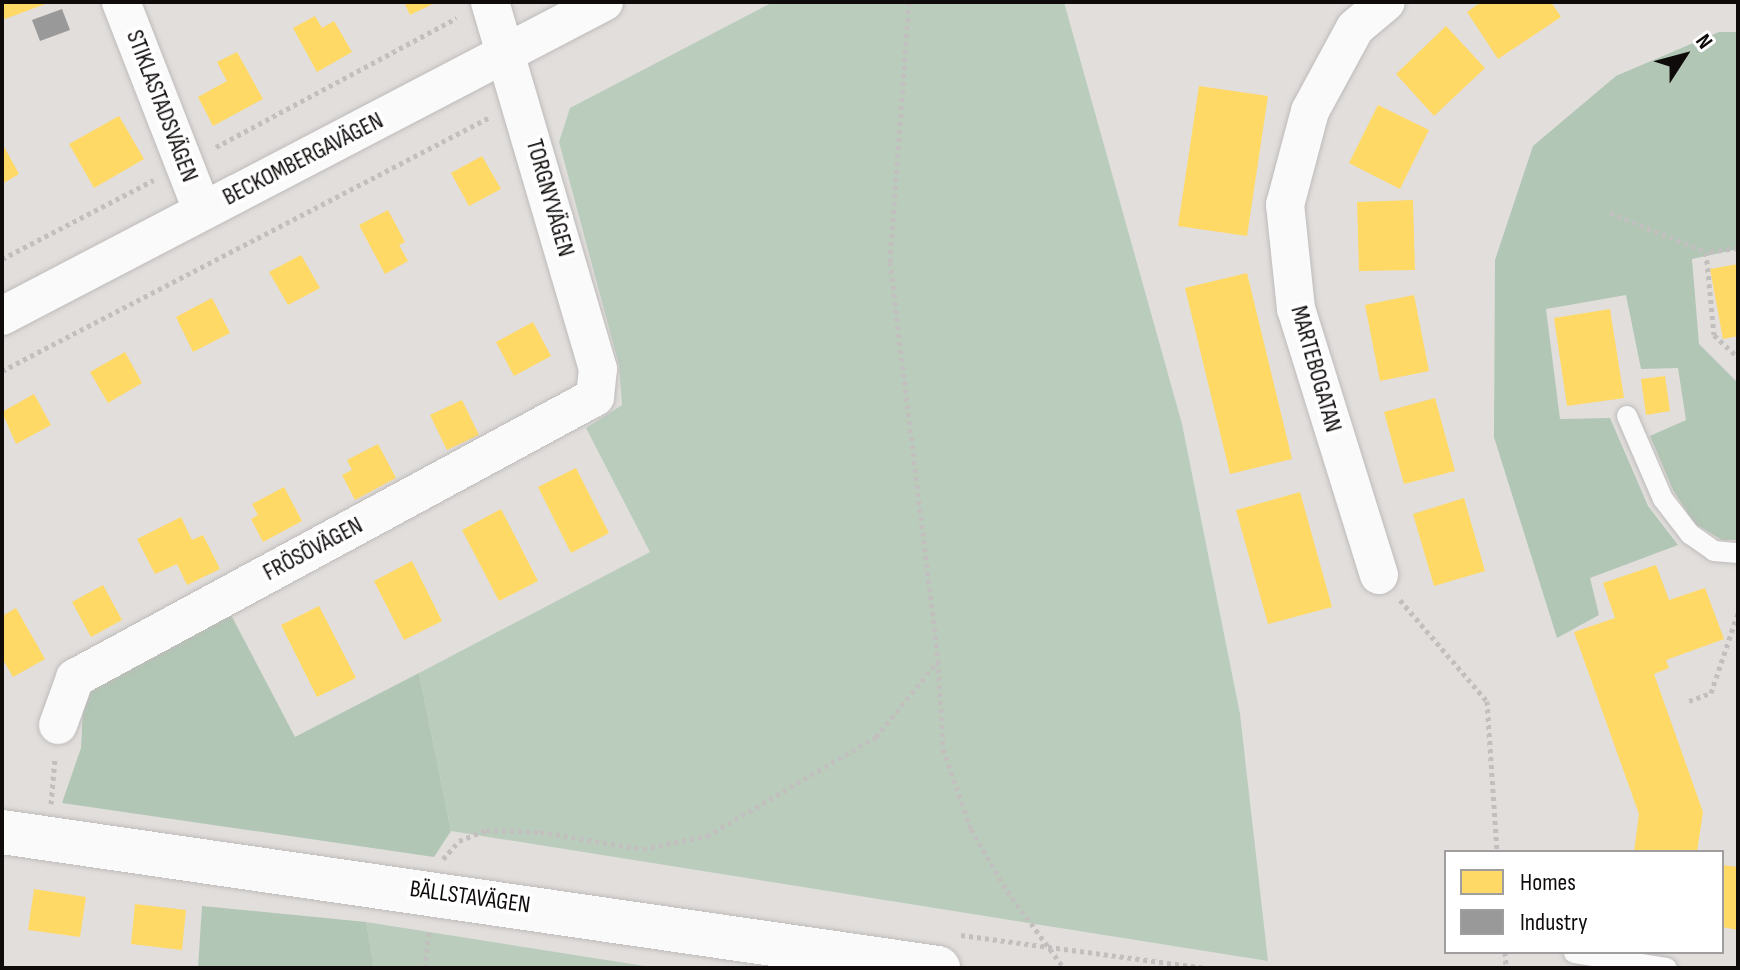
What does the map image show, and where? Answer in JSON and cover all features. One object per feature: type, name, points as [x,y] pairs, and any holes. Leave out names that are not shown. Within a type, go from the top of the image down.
[{"type":"street","name":"STIKLASTADSVÄGEN","points":[[121,2],[202,210]]},
{"type":"street","name":"BECKOMBERGAVÄGEN","points":[[2,316],[604,2]]},
{"type":"street","name":"MARTEBOGATAN","points":[[1379,575],[1296,309],[1285,205],[1310,111],[1348,15],[1386,2]]},
{"type":"street","name":"TORGNYVÄGEN","points":[[474,9],[507,53],[598,369],[595,397]]},
{"type":"street","name":"FRÖSÖVÄGEN","points":[[58,725],[75,678],[595,397]]},
{"type":"street","name":"BÄLLSTAVÄGEN","points":[[2,832],[436,892],[938,968]]},
{"type":"lane","points":[[1627,416],[1663,499],[1690,534],[1714,551],[1738,553]]},
{"type":"lane","points":[[1580,954],[1667,968]]},
{"type":"path","points":[[909,2],[890,262],[938,661],[943,749],[971,829],[1007,891],[1064,968]]},
{"type":"path","points":[[2,259],[474,9]]},
{"type":"path","points":[[2,371],[521,101]]},
{"type":"path","points":[[1610,213],[1706,252],[1738,248]]},
{"type":"path","points":[[1706,252],[1714,335],[1738,357]]},
{"type":"path","points":[[1379,575],[1487,701],[1497,850]]},
{"type":"path","points":[[1689,701],[1711,693],[1738,613]]},
{"type":"path","points":[[425,968],[441,862],[459,841],[486,830],[540,832],[643,849],[707,836],[876,737],[938,661]]},
{"type":"path","points":[[45,837],[58,725]]},
{"type":"green space","points":[[773,2],[1064,2],[1182,424],[1240,714],[1268,961],[451,831],[419,673],[650,552],[586,428],[622,405],[619,365],[559,142],[570,108]]},
{"type":"green space","points":[[1719,32],[1738,32],[1738,249],[1692,259],[1699,344],[1738,383],[1738,540],[1722,540],[1694,523],[1673,490],[1650,436],[1686,420],[1678,368],[1641,369],[1626,295],[1546,309],[1560,419],[1610,418],[1648,506],[1678,545],[1590,578],[1599,615],[1557,638],[1494,437],[1495,260],[1533,146],[1616,76]]},
{"type":"green space","points":[[230,613],[295,737],[419,673],[451,831],[434,857],[62,803],[81,748],[84,690]]},
{"type":"green space","points":[[202,906],[366,922],[374,968],[198,968]]},
{"type":"green space","points":[[366,922],[657,968],[374,968]]},
{"type":"building: Homes","points":[[2,2],[51,2],[2,20]]},
{"type":"building: Homes","points":[[404,2],[437,2],[410,15]]},
{"type":"building: Homes","points":[[1481,2],[1551,2],[1561,17],[1498,59],[1467,12]]},
{"type":"building: Homes","points":[[315,16],[322,28],[334,21],[352,52],[317,72],[293,28]]},
{"type":"building: Homes","points":[[1446,26],[1485,68],[1434,116],[1396,74]]},
{"type":"building: Homes","points":[[237,52],[263,99],[213,126],[198,97],[227,81],[217,62]]},
{"type":"building: Homes","points":[[1199,86],[1268,96],[1247,236],[1178,226]]},
{"type":"building: Homes","points":[[1378,105],[1429,130],[1400,189],[1349,163]]},
{"type":"building: Homes","points":[[119,116],[144,159],[94,188],[69,144]]},
{"type":"building: Homes","points":[[2,143],[19,174],[2,184]]},
{"type":"building: Homes","points":[[482,156],[501,189],[469,206],[451,173]]},
{"type":"building: Homes","points":[[1413,200],[1415,270],[1359,271],[1357,202]]},
{"type":"building: Homes","points":[[388,210],[405,242],[399,245],[408,261],[385,274],[359,225]]},
{"type":"building: Homes","points":[[301,255],[320,288],[288,305],[269,272]]},
{"type":"building: Homes","points":[[1738,264],[1738,336],[1723,339],[1710,269]]},
{"type":"building: Homes","points":[[1247,273],[1292,459],[1230,474],[1185,288]]},
{"type":"building: Homes","points":[[1414,295],[1429,371],[1380,381],[1365,305]]},
{"type":"building: Homes","points":[[212,298],[230,333],[193,352],[176,317]]},
{"type":"building: Homes","points":[[1610,309],[1624,398],[1567,406],[1554,318]]},
{"type":"building: Homes","points":[[533,322],[551,356],[514,376],[496,342]]},
{"type":"building: Homes","points":[[125,352],[142,383],[108,403],[90,372]]},
{"type":"building: Homes","points":[[1665,376],[1670,411],[1646,415],[1641,379]]},
{"type":"building: Homes","points":[[34,394],[51,425],[16,444],[2,412]]},
{"type":"building: Homes","points":[[1435,398],[1455,471],[1404,484],[1384,412]]},
{"type":"building: Homes","points":[[462,400],[479,435],[447,450],[430,415]]},
{"type":"building: Homes","points":[[378,444],[396,478],[355,500],[342,475],[352,470],[347,460]]},
{"type":"building: Homes","points":[[576,468],[609,533],[571,553],[538,487]]},
{"type":"building: Homes","points":[[284,487],[302,521],[263,542],[251,519],[258,515],[252,504]]},
{"type":"building: Homes","points":[[1300,492],[1332,607],[1268,624],[1236,510]]},
{"type":"building: Homes","points":[[1464,498],[1485,571],[1434,586],[1413,514]]},
{"type":"building: Homes","points":[[501,509],[538,581],[499,601],[462,530]]},
{"type":"building: Homes","points":[[181,517],[192,540],[203,535],[220,569],[187,585],[177,564],[155,574],[137,539]]},
{"type":"building: Homes","points":[[412,561],[442,621],[404,640],[374,581]]},
{"type":"building: Homes","points":[[1656,565],[1669,600],[1705,588],[1724,639],[1666,660],[1669,668],[1654,674],[1703,812],[1697,850],[1634,850],[1639,814],[1574,632],[1615,618],[1603,583]]},
{"type":"building: Homes","points":[[103,585],[122,620],[91,637],[72,602]]},
{"type":"building: Homes","points":[[319,606],[356,678],[317,697],[281,625]]},
{"type":"building: Homes","points":[[16,608],[45,659],[13,677],[2,658],[2,616]]},
{"type":"building: Homes","points":[[1724,865],[1738,867],[1738,930],[1724,927]]},
{"type":"building: Homes","points":[[34,889],[86,897],[80,937],[28,930]]},
{"type":"building: Homes","points":[[135,904],[186,910],[182,950],[131,944]]},
{"type":"building: Industry","points":[[62,9],[70,30],[40,41],[32,20]]}]
